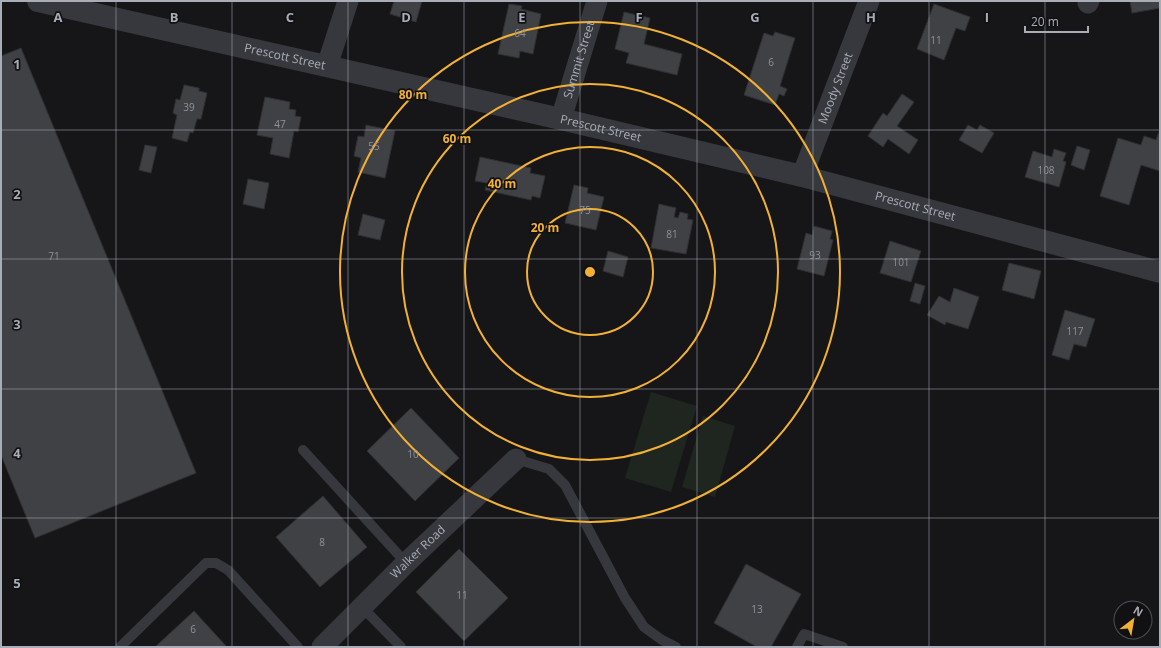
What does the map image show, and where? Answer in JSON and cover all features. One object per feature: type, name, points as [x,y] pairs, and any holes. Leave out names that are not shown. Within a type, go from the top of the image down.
[{"type":"street","name":"Prescott Street","points":[[38,1],[100,7],[327,66],[802,176],[1160,272]]},
{"type":"street","points":[[327,66],[348,1]]},
{"type":"street","name":"Summit Street","points":[[561,119],[598,1]]},
{"type":"street","name":"Moody Street","points":[[802,176],[869,1]]},
{"type":"street","name":"Walker Road","points":[[322,647],[406,563],[516,459]]},
{"type":"lane","points":[[303,450],[406,563]]},
{"type":"lane","points":[[516,459],[550,469],[565,485],[625,598],[644,627],[662,640],[676,647]]},
{"type":"lane","points":[[120,647],[206,563],[216,563],[228,570],[298,647]]},
{"type":"lane","points":[[362,607],[401,647]]},
{"type":"lane","points":[[797,647],[804,634],[843,647]]},
{"type":"shaded area","points":[[651,392],[697,406],[671,492],[625,478]]},
{"type":"shaded area","points":[[703,416],[735,426],[715,497],[682,487]]},
{"type":"building","points":[[394,1],[422,1],[416,22],[390,14]]},
{"type":"building","points":[[1130,1],[1160,1],[1160,8],[1132,13]]},
{"type":"building","points":[[509,4],[522,6],[521,9],[541,14],[533,54],[520,51],[519,58],[498,54]]},
{"type":"building","points":[[934,4],[970,17],[965,31],[956,28],[944,60],[917,49]]},
{"type":"building","points":[[624,12],[650,18],[644,44],[682,54],[677,75],[626,63],[629,53],[615,49]]},
{"type":"building","points":[[775,32],[795,38],[780,86],[787,89],[784,96],[779,94],[775,105],[744,95],[764,33],[773,36]]},
{"type":"building","points":[[21,48],[196,473],[35,538],[1,455],[1,56]]},
{"type":"building","points":[[184,85],[199,88],[199,91],[207,93],[201,119],[197,119],[193,133],[190,132],[187,142],[172,138],[177,115],[173,113],[176,99],[180,100]]},
{"type":"building","points":[[902,94],[914,102],[897,126],[918,140],[909,154],[888,139],[883,147],[868,136],[883,113],[887,116]]},
{"type":"building","points":[[265,97],[290,102],[289,109],[296,110],[295,116],[301,117],[298,132],[294,131],[289,158],[270,154],[273,138],[257,135]]},
{"type":"building","points":[[366,125],[395,131],[385,178],[358,172],[361,158],[354,156],[358,136],[364,137]]},
{"type":"building","points":[[968,125],[977,130],[980,125],[994,133],[982,153],[959,140]]},
{"type":"building","points":[[1160,129],[1160,171],[1141,165],[1129,205],[1100,196],[1118,138],[1141,145],[1144,136],[1156,140]]},
{"type":"building","points":[[145,145],[157,147],[151,173],[139,170]]},
{"type":"building","points":[[1077,146],[1090,150],[1084,170],[1071,165]]},
{"type":"building","points":[[1054,149],[1066,153],[1063,161],[1066,162],[1059,187],[1025,177],[1033,151],[1052,157]]},
{"type":"building","points":[[480,157],[531,168],[530,173],[545,176],[540,198],[532,196],[531,200],[485,190],[487,183],[475,181]]},
{"type":"building","points":[[248,179],[269,183],[264,209],[243,204]]},
{"type":"building","points":[[574,185],[588,188],[587,193],[604,197],[596,230],[565,223]]},
{"type":"building","points":[[659,204],[676,208],[674,217],[678,218],[680,212],[688,214],[687,219],[693,220],[686,254],[651,248]]},
{"type":"building","points":[[363,214],[385,220],[380,240],[358,235]]},
{"type":"building","points":[[814,226],[832,231],[830,239],[833,240],[824,276],[797,269],[806,233],[812,235]]},
{"type":"building","points":[[890,241],[921,251],[911,282],[880,273]]},
{"type":"building","points":[[608,251],[628,257],[623,277],[603,271]]},
{"type":"building","points":[[1009,263],[1041,271],[1034,299],[1002,290]]},
{"type":"building","points":[[915,283],[925,286],[920,304],[910,301]]},
{"type":"building","points":[[954,288],[979,297],[968,329],[946,322],[945,325],[927,315],[939,296],[950,302]]},
{"type":"building","points":[[1065,310],[1095,319],[1086,347],[1074,344],[1069,360],[1052,355]]},
{"type":"building","points":[[411,408],[459,458],[415,501],[367,451]]},
{"type":"building","points":[[323,496],[367,547],[320,587],[276,537]]},
{"type":"building","points":[[459,549],[508,598],[464,641],[416,592]]},
{"type":"building","points":[[746,564],[801,594],[771,647],[757,647],[714,623]]},
{"type":"building","points":[[194,611],[227,647],[155,647]]}]
